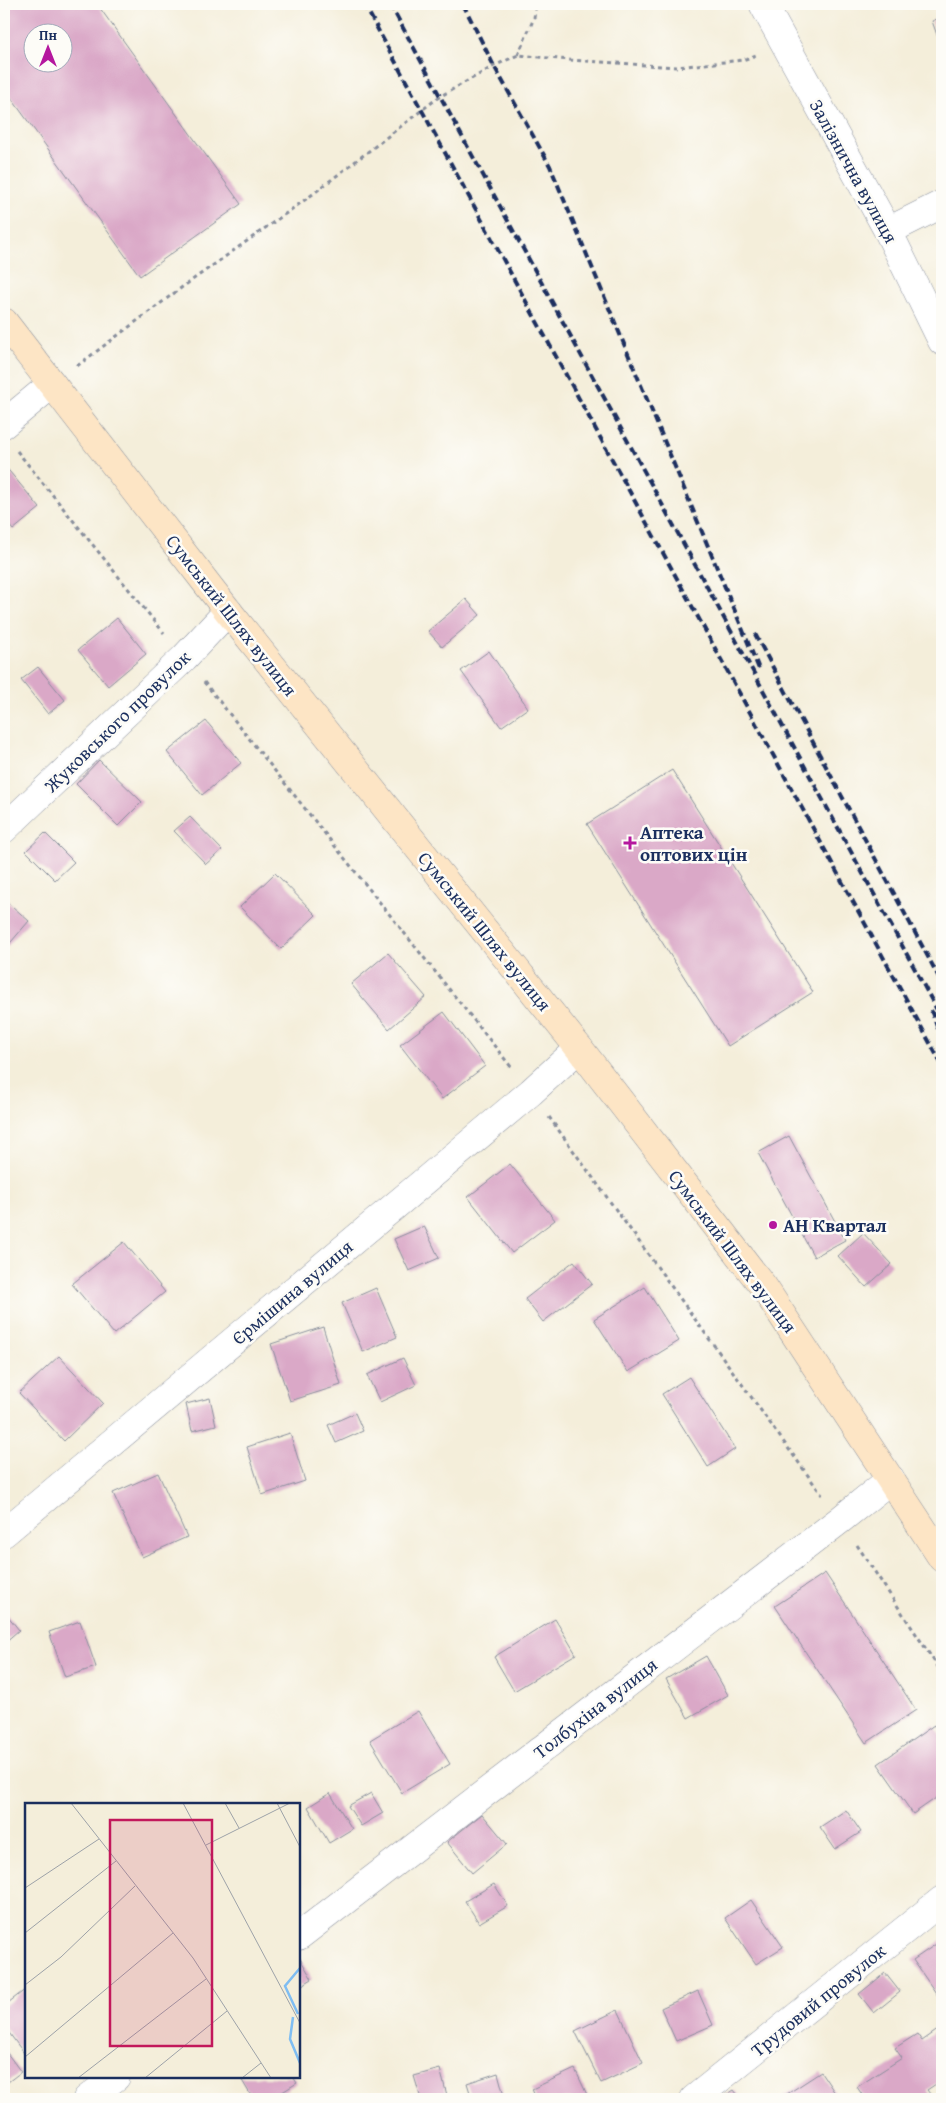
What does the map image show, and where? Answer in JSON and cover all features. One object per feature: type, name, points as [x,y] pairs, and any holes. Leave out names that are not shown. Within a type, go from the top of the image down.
[{"type":"main road","name":"Сумський Шлях вулиця","points":[[4,322],[228,611],[579,1048],[763,1286],[942,1558]]},
{"type":"street","name":"Залізнична вулиця","points":[[763,4],[888,231],[942,341]]},
{"type":"street","points":[[888,231],[942,204]]},
{"type":"street","points":[[4,424],[52,384]]},
{"type":"street","name":"Жуковського провулок","points":[[4,830],[184,658],[228,611]]},
{"type":"street","name":"Єрмішина вулиця","points":[[4,1533],[531,1092],[579,1048]]},
{"type":"street","name":"Толбухіна вулиця","points":[[300,1935],[840,1520],[890,1479]]},
{"type":"street","name":"Трудовий провулок","points":[[694,2099],[942,1900]]},
{"type":"street","points":[[87,2099],[115,2078]]},
{"type":"path","points":[[518,55],[534,18],[536,4]]},
{"type":"path","points":[[52,384],[181,288],[309,197],[440,97],[494,66],[518,55],[677,67],[743,60],[784,43]]},
{"type":"path","points":[[16,450],[531,1092],[840,1520],[942,1673]]},
{"type":"building","points":[[4,4],[97,4],[241,204],[140,276],[4,88]]},
{"type":"building","points":[[942,17],[942,49],[932,21]]},
{"type":"building","points":[[4,465],[40,508],[13,530],[4,519]]},
{"type":"building","points":[[466,599],[480,615],[442,647],[428,631]]},
{"type":"building","points":[[117,618],[146,654],[108,686],[78,650]]},
{"type":"building","points":[[489,651],[528,708],[501,727],[461,671]]},
{"type":"building","points":[[38,667],[65,700],[48,714],[21,680]]},
{"type":"building","points":[[206,721],[241,763],[202,795],[167,752]]},
{"type":"building","points":[[99,760],[142,802],[118,826],[76,784]]},
{"type":"building","points":[[672,770],[813,992],[728,1046],[587,824]]},
{"type":"building","points":[[190,817],[222,850],[206,864],[174,831]]},
{"type":"building","points":[[45,833],[74,862],[55,880],[26,851]]},
{"type":"building","points":[[275,873],[316,915],[281,949],[240,907]]},
{"type":"building","points":[[4,899],[29,921],[5,949],[4,948]]},
{"type":"building","points":[[388,953],[426,997],[389,1029],[351,984]]},
{"type":"building","points":[[444,1012],[485,1066],[442,1099],[400,1045]]},
{"type":"building","points":[[789,1136],[845,1240],[814,1257],[758,1153]]},
{"type":"building","points":[[510,1164],[555,1220],[512,1253],[468,1197]]},
{"type":"building","points":[[424,1226],[439,1258],[409,1271],[394,1239]]},
{"type":"building","points":[[863,1233],[892,1264],[866,1287],[838,1256]]},
{"type":"building","points":[[124,1242],[165,1292],[114,1334],[72,1284]]},
{"type":"building","points":[[574,1261],[592,1284],[543,1322],[525,1299]]},
{"type":"building","points":[[645,1287],[679,1341],[628,1372],[594,1319]]},
{"type":"building","points":[[376,1288],[397,1337],[363,1352],[342,1303]]},
{"type":"building","points":[[323,1327],[341,1385],[290,1401],[271,1344]]},
{"type":"building","points":[[59,1356],[103,1403],[64,1441],[19,1393]]},
{"type":"building","points":[[403,1358],[416,1385],[380,1402],[367,1375]]},
{"type":"building","points":[[689,1377],[735,1449],[708,1467],[662,1394]]},
{"type":"building","points":[[210,1398],[216,1425],[192,1431],[186,1404]]},
{"type":"building","points":[[355,1413],[363,1431],[336,1443],[328,1425]]},
{"type":"building","points":[[290,1433],[305,1481],[262,1495],[247,1447]]},
{"type":"building","points":[[158,1473],[187,1537],[142,1557],[113,1493]]},
{"type":"building","points":[[825,1573],[916,1710],[866,1743],[775,1606]]},
{"type":"building","points":[[4,1611],[19,1630],[4,1643]]},
{"type":"building","points":[[555,1619],[576,1654],[514,1691],[494,1657]]},
{"type":"building","points":[[80,1621],[96,1667],[65,1677],[49,1632]]},
{"type":"building","points":[[706,1656],[728,1695],[688,1718],[666,1679]]},
{"type":"building","points":[[418,1711],[450,1764],[402,1793],[370,1740]]},
{"type":"building","points":[[934,1725],[942,1737],[942,1794],[913,1814],[878,1764]]},
{"type":"building","points":[[330,1793],[352,1829],[329,1843],[308,1807]]},
{"type":"building","points":[[371,1793],[383,1813],[361,1826],[348,1806]]},
{"type":"building","points":[[846,1810],[861,1832],[835,1849],[820,1827]]},
{"type":"building","points":[[482,1814],[507,1844],[472,1873],[447,1842]]},
{"type":"building","points":[[494,1884],[508,1906],[479,1923],[465,1901]]},
{"type":"building","points":[[751,1900],[783,1947],[756,1964],[725,1918]]},
{"type":"building","points":[[942,1940],[942,1994],[938,1996],[913,1960]]},
{"type":"building","points":[[300,1959],[312,1979],[300,1986]]},
{"type":"building","points":[[885,1973],[900,1992],[874,2013],[859,1994]]},
{"type":"building","points":[[25,1990],[25,2055],[4,2026],[4,2006]]},
{"type":"building","points":[[698,1991],[713,2025],[676,2041],[661,2008]]},
{"type":"building","points":[[618,2010],[643,2063],[601,2083],[575,2031]]},
{"type":"building","points":[[942,2027],[942,2080],[927,2090],[934,2099],[865,2099],[857,2087],[902,2058],[895,2048],[917,2034],[922,2041]]},
{"type":"building","points":[[4,2049],[21,2072],[4,2085]]},
{"type":"building","points":[[440,2069],[448,2099],[421,2099],[414,2076]]},
{"type":"building","points":[[575,2069],[589,2099],[536,2099],[532,2089]]},
{"type":"building","points":[[821,2072],[839,2099],[786,2099],[784,2096]]},
{"type":"building","points":[[498,2073],[505,2099],[472,2099],[467,2083]]},
{"type":"building","points":[[241,2078],[294,2078],[297,2083],[271,2099],[253,2099]]},
{"type":"building","points":[[734,2090],[741,2099],[720,2099]]},
{"type":"railway","points":[[364,4],[942,1065]]},
{"type":"railway","points":[[390,4],[942,1019]]},
{"type":"railway","points":[[463,4],[494,66],[550,166],[759,669]]},
{"type":"railway","points":[[755,634],[942,983]]},
{"type":"railway","points":[[931,1010],[942,1040]]},
{"type":"place","name":"Аптека оптових цін","points":[[630,843]]},
{"type":"place","name":"АН Квартал","points":[[773,1225]]}]
